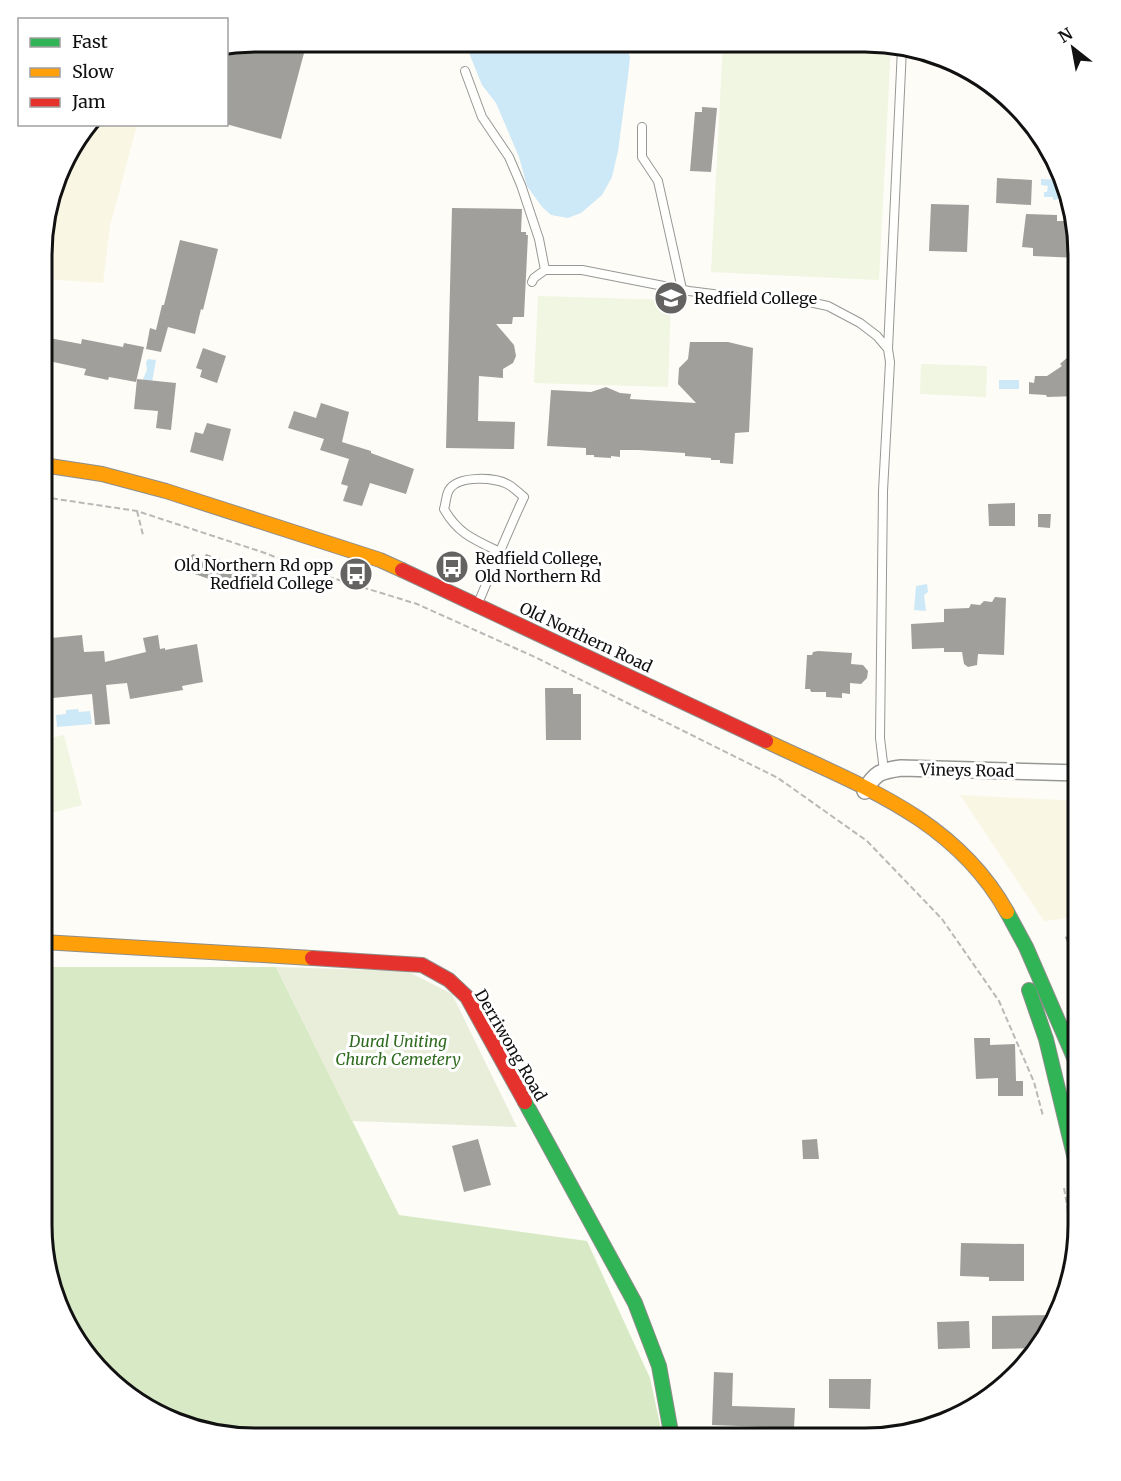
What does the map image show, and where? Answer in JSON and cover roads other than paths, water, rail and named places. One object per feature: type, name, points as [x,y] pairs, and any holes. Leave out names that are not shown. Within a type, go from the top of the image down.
[{"type":"main road","name":"Old Northern Road","points":[[52,466],[102,474],[236,512],[380,561],[478,604],[680,699],[908,810],[956,847],[986,880],[1000,900],[1026,947],[1068,1044]]},
{"type":"main road","name":"Old Northern Road","points":[[865,791],[943,854],[967,877],[990,911]]},
{"type":"main road","name":"Derriwong Road","points":[[52,943],[422,965],[449,980],[467,997],[635,1303],[659,1366],[670,1428]]},
{"type":"main road","points":[[1022,975],[1046,1040],[1068,1134]]},
{"type":"street","name":"Vineys Road","points":[[884,771],[901,768],[945,768],[1068,772]]},
{"type":"street","points":[[865,791],[872,778],[884,771]]},
{"type":"lane","points":[[884,771],[880,738],[883,490],[902,56]]},
{"type":"lane","points":[[465,71],[482,117],[509,157],[521,185],[545,270]]},
{"type":"lane","points":[[642,127],[642,157],[658,181],[682,289]]},
{"type":"lane","points":[[532,282],[545,270],[582,270],[745,298],[790,298],[828,306],[860,323],[877,336],[888,349]]},
{"type":"lane","points":[[478,604],[524,497],[510,485],[500,481],[469,479],[455,483],[450,489],[444,509],[452,522],[466,536],[500,552]]},
{"type":"water","points":[[469,52],[628,52],[630,57],[618,151],[612,177],[602,195],[581,213],[568,218],[551,215],[542,207],[527,186],[519,157],[496,103],[482,85]]},
{"type":"water","points":[[1041,179],[1054,180],[1060,199],[1053,200],[1053,197],[1044,197],[1048,186],[1041,185]]},
{"type":"water","points":[[148,359],[156,360],[152,382],[145,382],[143,379]]},
{"type":"water","points":[[999,380],[1019,380],[1019,389],[999,389]]},
{"type":"water","points":[[927,584],[928,592],[924,595],[926,611],[914,610],[916,586]]},
{"type":"water","points":[[78,709],[79,712],[90,711],[92,724],[57,727],[56,715],[66,714],[66,710]]},
{"type":"place","name":"Redfield College","points":[[671,298]]},
{"type":"place","name":"Redfield College, Old Northern Rd","points":[[452,567]]},
{"type":"place","name":"Old Northern Rd opp Redfield College","points":[[356,574]]},
{"type":"park label","name":"Dural Uniting Church Cemetery","points":[[398,1050]]}]
